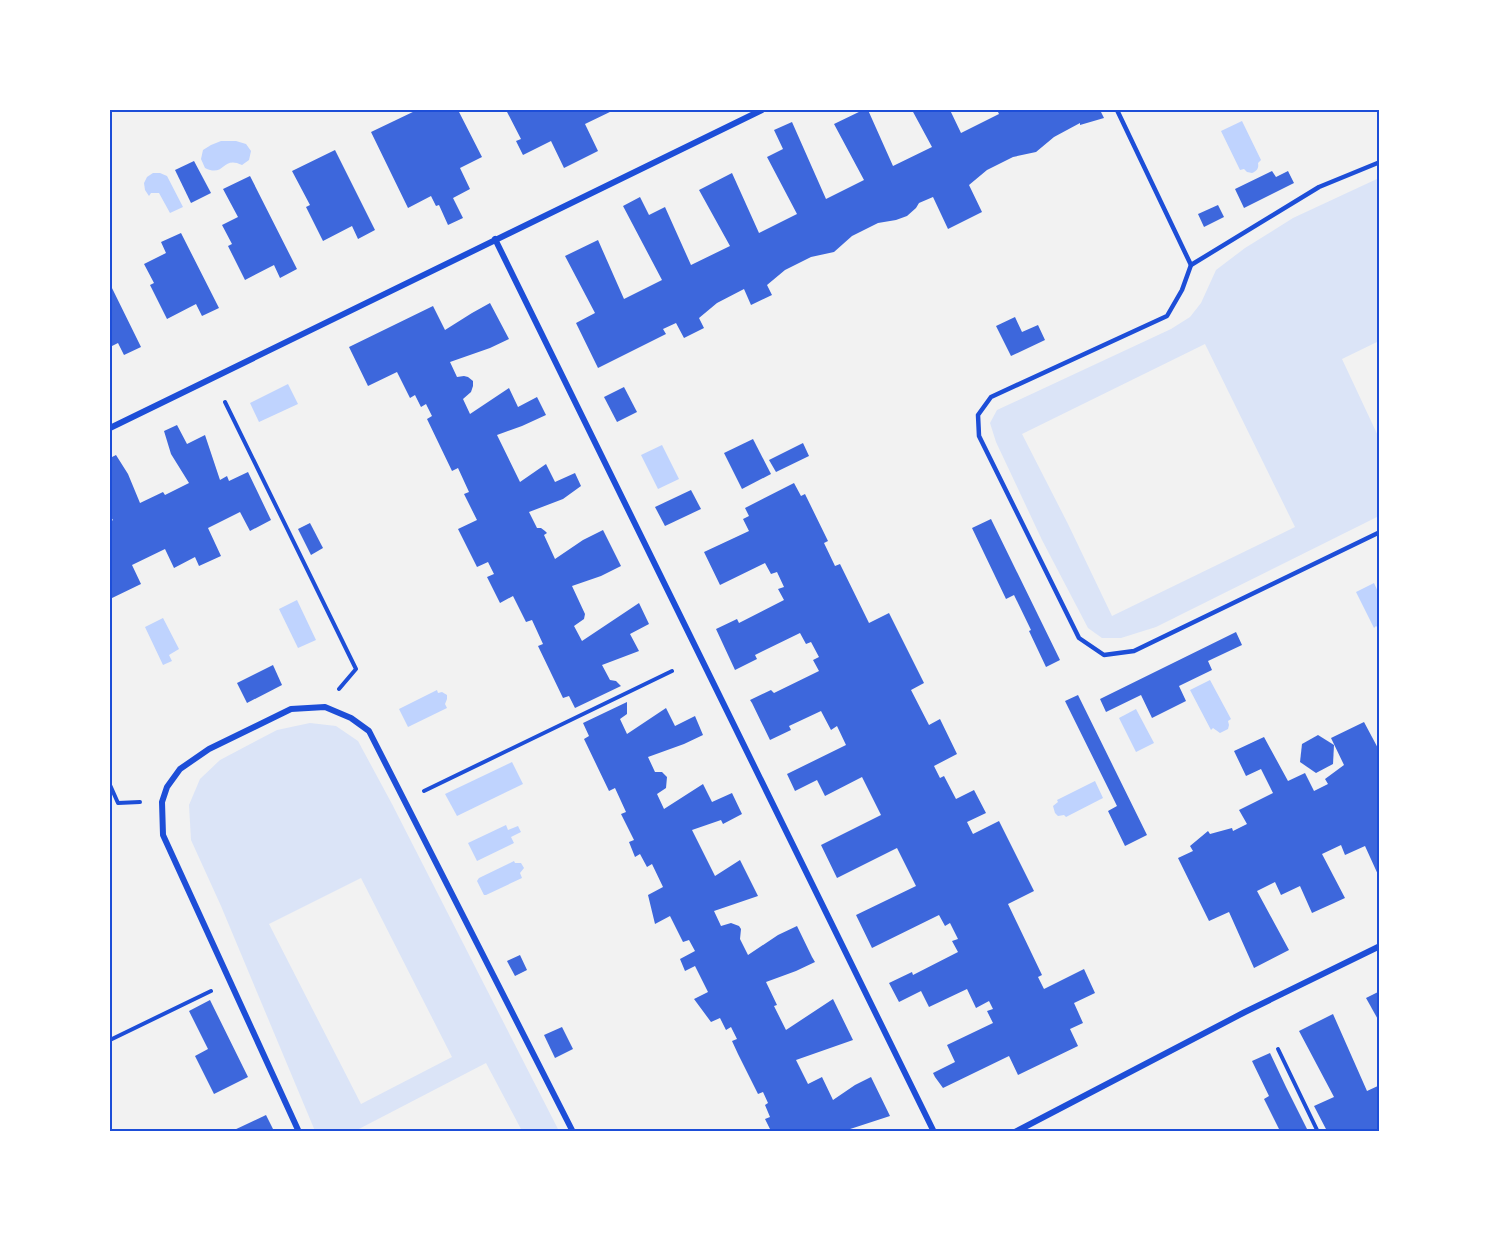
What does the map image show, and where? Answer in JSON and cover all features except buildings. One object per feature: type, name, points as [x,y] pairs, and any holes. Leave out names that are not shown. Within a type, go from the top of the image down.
[{"type":"street","points":[[110,428],[762,110]]},
{"type":"street","points":[[495,239],[934,1131]]},
{"type":"street","points":[[299,1131],[163,835],[162,802],[167,787],[180,770],[209,749],[291,708],[325,706],[351,718],[369,731],[573,1131]]},
{"type":"street","points":[[1015,1131],[1245,1012],[1380,946]]},
{"type":"lane","points":[[1117,110],[1191,266]]},
{"type":"lane","points":[[1380,162],[1319,187],[1191,266],[1182,290],[1167,316],[991,397],[978,415],[979,436],[1079,638],[1104,655],[1134,651],[1380,532]]},
{"type":"path","points":[[225,402],[356,669],[325,706]]},
{"type":"path","points":[[405,800],[672,671]]},
{"type":"path","points":[[110,785],[118,803],[162,802]]},
{"type":"path","points":[[110,1040],[230,982]]},
{"type":"path","points":[[1278,1049],[1318,1131]]},
{"type":"shaded area","points":[[1379,178],[1379,341],[1342,359],[1379,438],[1379,516],[1156,627],[1121,638],[1102,638],[1088,628],[1042,540],[996,442],[990,423],[997,410],[1171,329],[1190,317],[1201,303],[1216,270],[1245,248],[1293,218]],"holes":[[[1205,344],[1295,527],[1112,616],[1022,434]]]},
{"type":"shaded area","points":[[310,723],[336,726],[358,741],[559,1131],[522,1131],[486,1063],[355,1131],[315,1131],[191,840],[189,805],[200,779],[220,760],[277,730]],"holes":[[[361,878],[452,1057],[361,1104],[269,924]]]},
{"type":"water","points":[[1242,121],[1261,160],[1257,169],[1252,173],[1244,169],[1240,170],[1221,131]]},
{"type":"water","points":[[221,141],[246,144],[251,151],[249,160],[242,165],[231,163],[216,170],[205,168],[201,159],[203,150]]},
{"type":"water","points":[[153,173],[167,176],[183,207],[170,213],[159,193],[151,193],[149,196],[144,183]]},
{"type":"water","points":[[288,384],[298,404],[259,422],[250,403]]},
{"type":"water","points":[[662,445],[679,479],[658,489],[641,455]]},
{"type":"water","points":[[1374,583],[1379,594],[1379,629],[1376,626],[1374,628],[1356,592]]},
{"type":"water","points":[[297,600],[316,640],[298,648],[279,609]]},
{"type":"water","points":[[163,618],[179,649],[169,655],[172,661],[163,665],[145,627]]},
{"type":"water","points":[[1210,680],[1231,719],[1228,721],[1228,729],[1220,733],[1213,728],[1211,730],[1190,690]]},
{"type":"water","points":[[437,690],[438,693],[442,692],[447,695],[445,704],[447,708],[408,727],[399,709]]},
{"type":"water","points":[[1136,709],[1154,743],[1136,752],[1119,718]]},
{"type":"water","points":[[512,762],[523,784],[457,816],[445,794]]},
{"type":"water","points":[[1095,781],[1103,798],[1066,817],[1055,813],[1053,806],[1058,802],[1057,800]]},
{"type":"water","points":[[506,825],[508,830],[518,826],[521,832],[511,837],[514,843],[477,861],[468,843]]},
{"type":"water","points":[[514,861],[521,863],[524,868],[520,873],[522,878],[484,895],[477,881],[479,878]]}]
